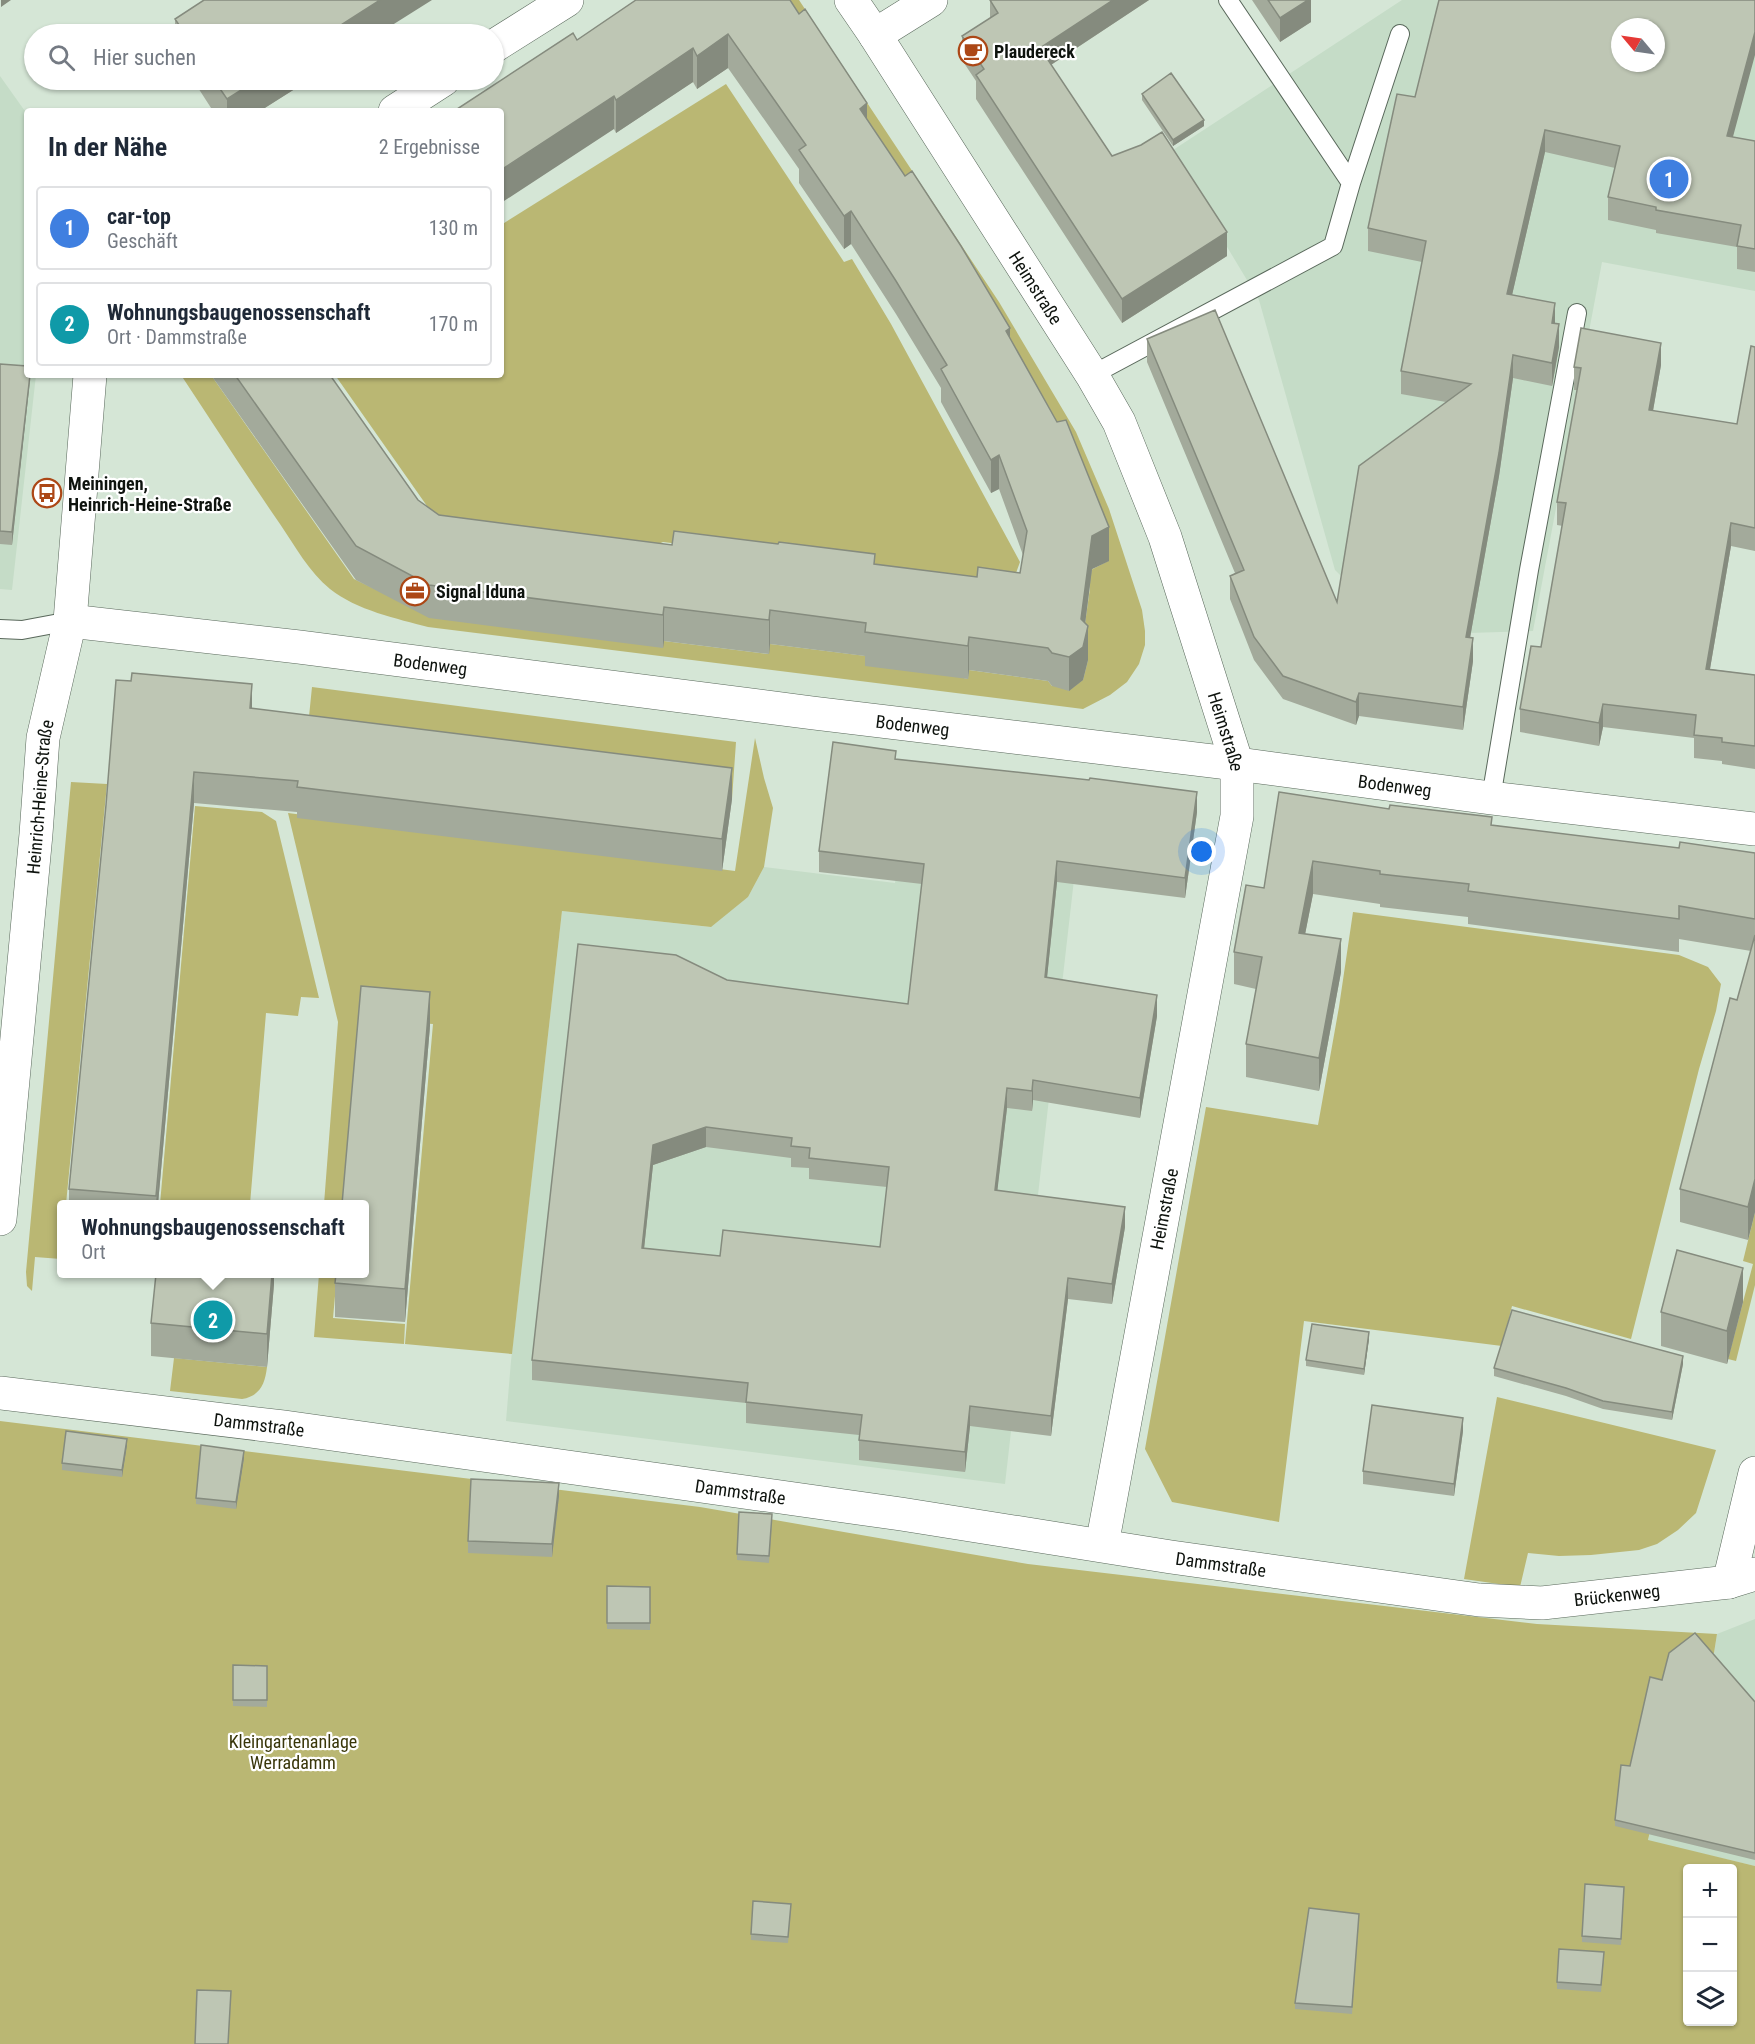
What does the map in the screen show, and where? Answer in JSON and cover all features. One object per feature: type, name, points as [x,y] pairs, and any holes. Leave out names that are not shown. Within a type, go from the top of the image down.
[{"type":"street","points":[[504,40],[567,0]]},
{"type":"street","name":"Heimstraße","points":[[851,0],[1092,375],[1119,422],[1165,537],[1237,764],[1237,816],[1102,1545]]},
{"type":"street","points":[[875,35],[931,0]]},
{"type":"street","points":[[400,108],[427,90]]},
{"type":"street","name":"Heinrich-Heine-Straße","points":[[0,1218],[43,738],[70,621],[90,378]]},
{"type":"street","name":"Bodenweg","points":[[70,621],[289,646],[1237,764],[1491,798],[1755,829]]},
{"type":"street","name":"Dammstraße","points":[[0,1393],[283,1427],[901,1514],[1171,1557],[1479,1600]]},
{"type":"street","points":[[1742,1578],[1755,1473]]},
{"type":"street","name":"Brückenweg","points":[[1479,1600],[1542,1603],[1742,1578]]},
{"type":"lane","points":[[1228,0],[1351,183]]},
{"type":"lane","points":[[1092,375],[1333,246],[1351,183],[1400,34]]},
{"type":"lane","points":[[1491,798],[1529,570],[1577,313]]},
{"type":"lane","points":[[0,629],[22,630],[70,621]]},
{"type":"shaded area","points":[[1402,0],[1755,0],[1755,291],[1602,262],[1533,631],[1401,635],[1335,570],[1259,300],[1170,152]]},
{"type":"shaded area","points":[[0,76],[24,110],[24,378],[36,378],[12,590],[0,589]]},
{"type":"shaded area","points":[[910,772],[1084,792],[1005,1484],[506,1421],[562,911],[710,927],[748,897],[764,867],[895,883]]},
{"type":"shaded area","points":[[1755,1619],[1755,1866],[1648,1841],[1687,1672],[1714,1654],[1717,1634]]},
{"type":"green space","points":[[767,0],[799,0],[999,302],[1076,432],[1109,509],[1142,610],[1145,631],[1145,645],[1139,664],[1127,682],[1110,695],[1083,709],[428,627],[391,617],[352,603],[322,582],[309,567],[242,469],[183,378],[213,378],[354,579],[387,595],[664,641],[768,654],[770,644],[866,656],[968,679],[969,670],[1048,681],[1052,686],[1083,680],[1088,660],[1081,652],[1090,588],[1087,572],[1108,561]]},
{"type":"green space","points":[[726,84],[844,262],[852,259],[891,324],[1020,562],[1012,584],[663,542],[640,552],[451,531],[427,506],[337,378],[504,378],[504,223]]},
{"type":"green space","points":[[312,687],[736,742],[732,799],[306,746]]},
{"type":"green space","points":[[755,738],[773,808],[764,867],[748,897],[711,927],[562,911],[512,1354],[405,1344],[433,1024],[359,1019],[343,1200],[324,1200],[338,1022],[288,813],[735,871]]},
{"type":"green space","points":[[71,782],[107,784],[66,1200],[57,1200],[57,1259],[35,1257],[32,1291],[27,1286],[26,1272]]},
{"type":"green space","points":[[195,806],[262,812],[276,821],[319,998],[301,997],[298,1016],[266,1013],[250,1200],[160,1200]]},
{"type":"green space","points":[[1353,912],[1679,955],[1708,967],[1721,984],[1631,1339],[1512,1306],[1502,1346],[1304,1321],[1279,1522],[1172,1502],[1145,1449],[1206,1107],[1318,1125]]},
{"type":"green space","points":[[1755,1212],[1755,1285],[1736,1361],[1728,1359],[1753,1264],[1743,1261]]},
{"type":"green space","points":[[319,1278],[337,1278],[333,1318],[405,1324],[404,1344],[314,1337]]},
{"type":"green space","points":[[174,1358],[267,1367],[265,1379],[257,1392],[242,1399],[170,1391]]},
{"type":"green space","points":[[1497,1397],[1716,1450],[1696,1513],[1678,1530],[1657,1544],[1639,1550],[1559,1556],[1528,1553],[1520,1587],[1464,1579]]},
{"type":"green space","name":"Kleingartenanlage Werradamm","points":[[0,1421],[700,1507],[1028,1564],[1537,1624],[1717,1634],[1714,1653],[1687,1672],[1648,1840],[1755,1866],[1755,2044],[0,2044]]},
{"type":"building","points":[[204,0],[380,0],[343,24],[178,24],[175,19]]},
{"type":"building","points":[[636,0],[790,0],[799,14],[805,9],[867,103],[860,109],[905,176],[912,171],[961,246],[1010,328],[1006,331],[1057,422],[1066,420],[1109,527],[1092,536],[1081,619],[1088,626],[1083,647],[1069,657],[1052,653],[1048,648],[969,637],[968,646],[865,632],[866,623],[770,610],[769,620],[664,607],[663,615],[429,585],[356,546],[237,378],[332,378],[418,500],[439,515],[672,545],[674,531],[778,544],[779,542],[875,554],[874,564],[977,577],[978,567],[1020,573],[1027,531],[999,455],[991,460],[941,369],[947,365],[896,281],[851,211],[844,216],[799,150],[806,145],[728,34],[697,56],[693,48],[616,100],[614,96],[504,168],[504,108],[459,108],[486,90],[504,90],[504,78],[573,33],[577,40]]},
{"type":"building","points":[[990,0],[1113,0],[1040,48],[1112,156],[1141,145],[1162,132],[1227,232],[1122,299],[976,75],[984,69],[962,36],[998,13]]},
{"type":"building","points":[[1268,0],[1308,0],[1280,18]]},
{"type":"building","points":[[1439,0],[1755,0],[1755,32],[1727,136],[1755,141],[1755,249],[1737,246],[1741,225],[1656,210],[1656,207],[1608,197],[1620,146],[1545,130],[1507,294],[1555,303],[1552,323],[1559,324],[1552,363],[1513,355],[1499,453],[1466,637],[1473,638],[1463,707],[1359,693],[1356,702],[1283,676],[1254,637],[1230,576],[1244,570],[1147,339],[1215,310],[1337,602],[1359,466],[1471,384],[1401,371],[1426,241],[1368,228],[1397,94],[1415,97]]},
{"type":"building","points":[[1171,73],[1204,120],[1173,140],[1142,94]]},
{"type":"building","points":[[221,90],[241,90],[227,99]]},
{"type":"building","points":[[1581,328],[1661,343],[1649,410],[1737,424],[1751,346],[1755,347],[1755,528],[1731,523],[1706,669],[1755,675],[1755,746],[1722,742],[1722,738],[1694,735],[1696,715],[1603,704],[1599,723],[1520,709],[1531,646],[1541,647],[1566,503],[1557,502],[1581,368],[1574,367]]},
{"type":"building","points":[[0,364],[24,366],[24,378],[30,378],[12,532],[0,531]]},
{"type":"building","points":[[132,673],[252,684],[250,708],[732,768],[722,839],[297,787],[298,781],[194,772],[156,1196],[69,1189],[116,680],[131,681]]},
{"type":"building","points":[[833,742],[896,751],[895,759],[1089,780],[1090,778],[1197,792],[1185,878],[1057,861],[1045,977],[1157,995],[1140,1098],[1033,1080],[1032,1091],[1007,1088],[995,1190],[1125,1207],[1112,1284],[1068,1278],[1051,1416],[970,1406],[965,1452],[859,1440],[862,1415],[746,1402],[748,1383],[532,1360],[578,944],[676,955],[727,980],[908,1004],[924,864],[819,851]],"holes":[[[706,1127],[792,1138],[791,1146],[810,1148],[809,1158],[889,1167],[880,1247],[723,1230],[720,1256],[642,1248],[653,1145]]]},
{"type":"building","points":[[1279,792],[1389,809],[1390,805],[1492,817],[1491,825],[1679,848],[1680,842],[1755,853],[1755,919],[1679,906],[1679,919],[1468,891],[1469,884],[1380,874],[1380,871],[1313,861],[1299,933],[1341,939],[1319,1058],[1246,1044],[1262,957],[1234,952],[1246,885],[1264,888]]},
{"type":"building","points":[[1755,935],[1755,1179],[1748,1207],[1680,1189],[1730,998],[1737,1000]]},
{"type":"building","points":[[361,986],[430,992],[405,1289],[335,1283],[336,1278],[369,1278],[369,1200],[342,1200]]},
{"type":"building","points":[[1677,1250],[1743,1268],[1727,1331],[1661,1312]]},
{"type":"building","points":[[156,1278],[272,1278],[267,1334],[151,1323]]},
{"type":"building","points":[[1512,1310],[1683,1356],[1672,1412],[1603,1401],[1494,1368]]},
{"type":"building","points":[[1312,1324],[1369,1332],[1364,1369],[1306,1360]]},
{"type":"building","points":[[1372,1405],[1463,1418],[1454,1484],[1363,1471]]},
{"type":"building","points":[[66,1431],[127,1439],[122,1470],[62,1463]]},
{"type":"building","points":[[201,1445],[244,1451],[236,1502],[196,1498]]},
{"type":"building","points":[[471,1479],[559,1483],[552,1544],[468,1541]]},
{"type":"building","points":[[739,1512],[772,1514],[769,1556],[737,1554]]},
{"type":"building","points":[[607,1586],[650,1587],[650,1623],[607,1623]]},
{"type":"building","points":[[1695,1633],[1755,1702],[1755,1853],[1615,1820],[1621,1765],[1630,1766],[1650,1677],[1662,1680],[1669,1653]]},
{"type":"building","points":[[233,1665],[267,1666],[267,1700],[233,1700]]},
{"type":"building","points":[[1585,1884],[1624,1887],[1621,1939],[1582,1936]]},
{"type":"building","points":[[753,1901],[791,1904],[788,1937],[751,1934]]},
{"type":"building","points":[[1309,1908],[1359,1914],[1352,2007],[1295,2003]]},
{"type":"building","points":[[1559,1949],[1604,1952],[1601,1985],[1557,1982]]},
{"type":"building","points":[[197,1990],[231,1991],[228,2044],[195,2044]]},
{"type":"place","name":"Plaudereck","points":[[973,51]]},
{"type":"place","name":"car-top","points":[[1669,179]]},
{"type":"place","name":"Meiningen, Heinrich-Heine-Straße","points":[[47,493]]},
{"type":"place","name":"Signal Iduna","points":[[415,591]]},
{"type":"place","name":"Wohnungsbaugenossenschaft","points":[[213,1320]]}]
